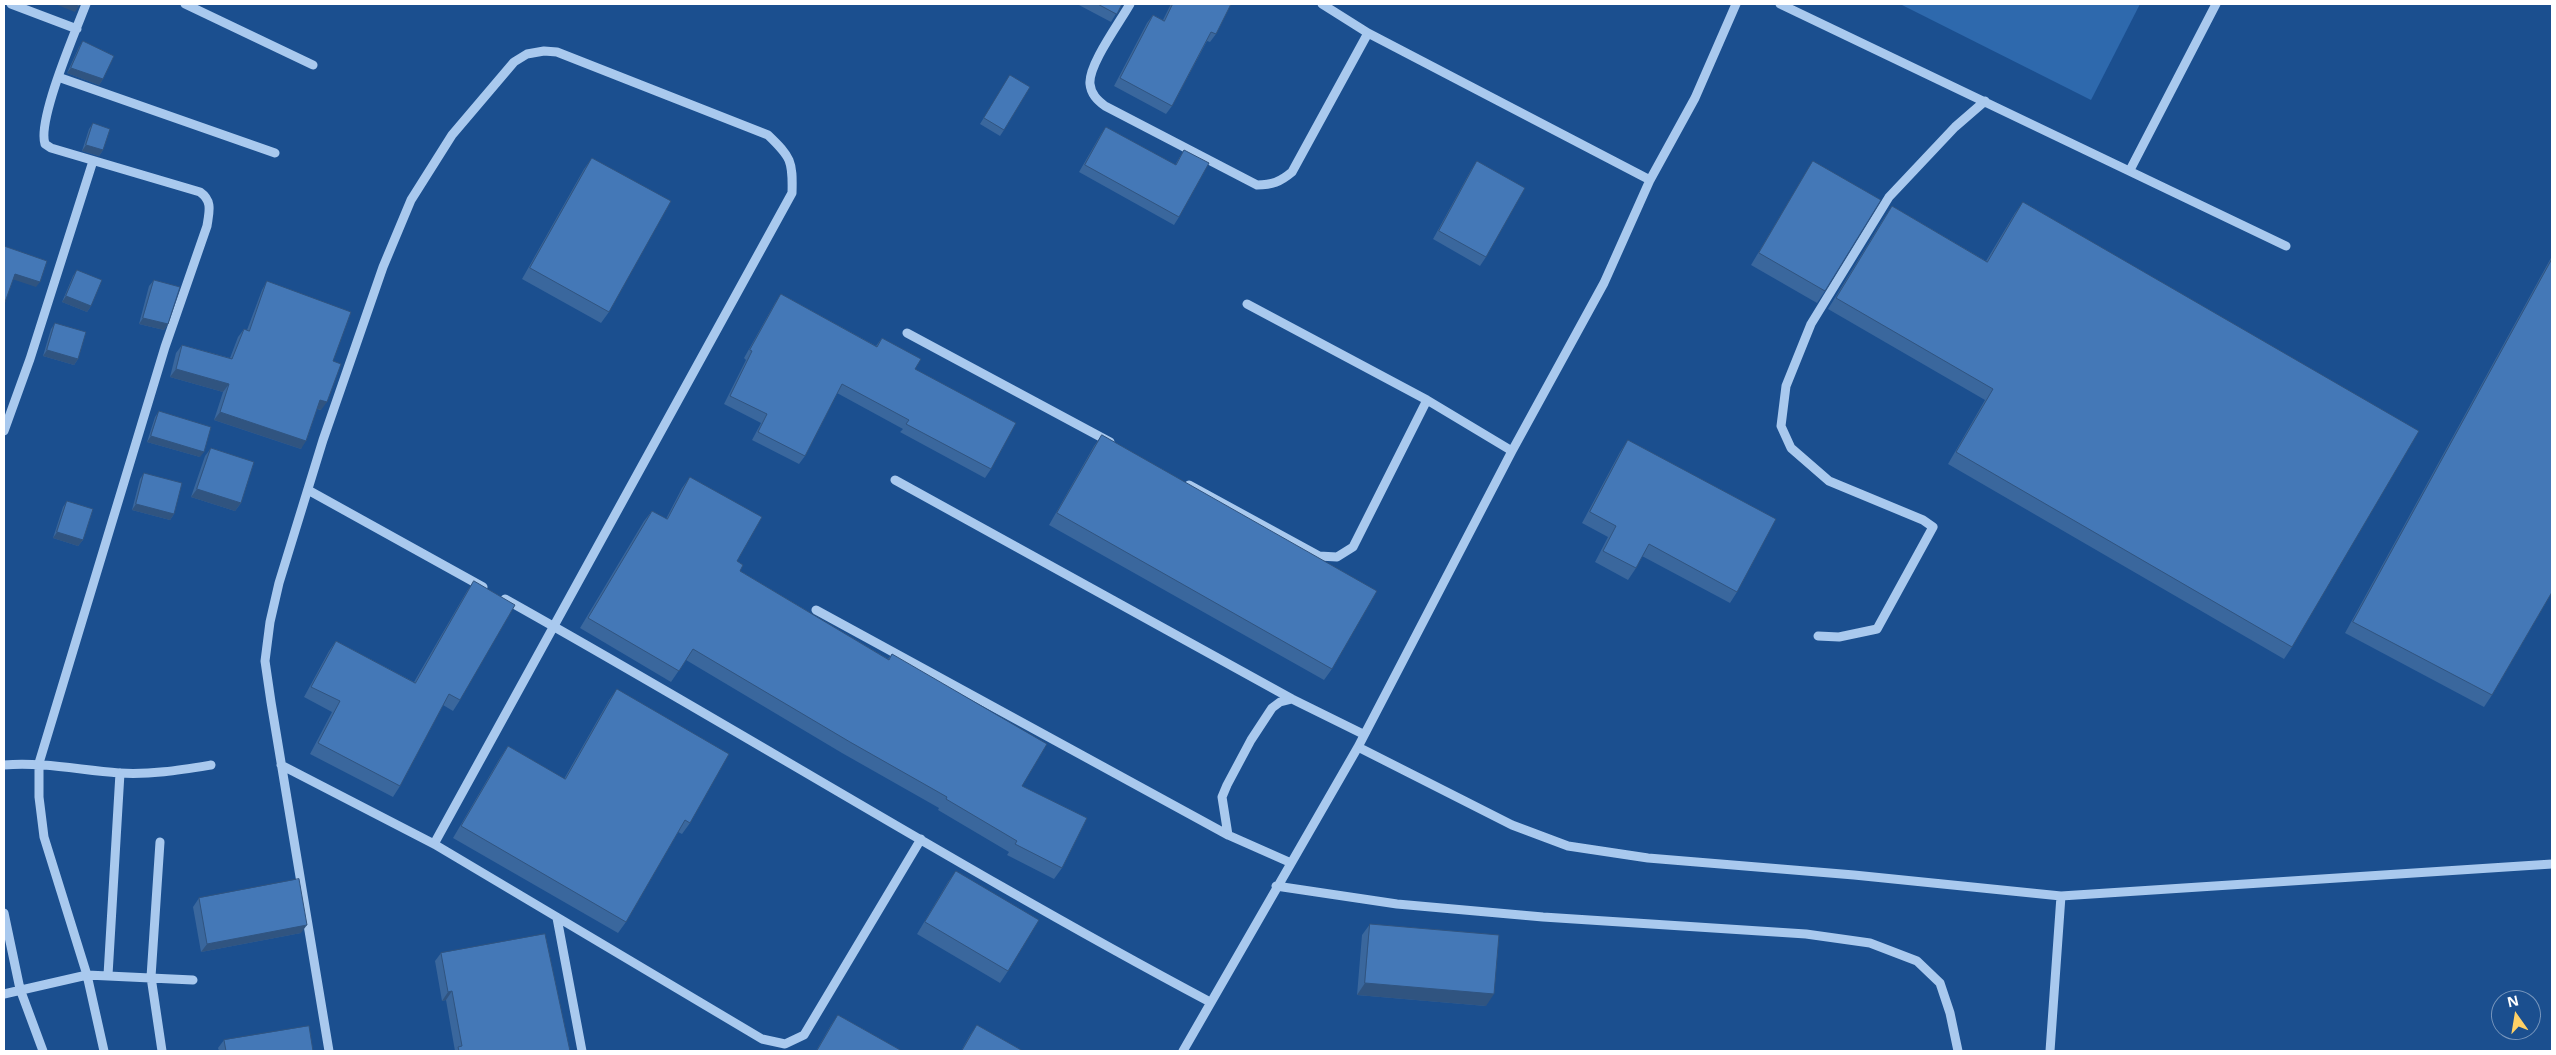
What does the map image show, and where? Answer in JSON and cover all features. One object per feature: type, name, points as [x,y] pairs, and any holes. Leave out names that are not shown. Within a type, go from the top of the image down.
[{"type":"street","points":[[11,4],[77,29]]},
{"type":"street","points":[[86,4],[58,77],[44,128],[45,144],[51,148],[200,192],[208,198],[210,207],[207,226],[154,382],[39,763],[39,797],[44,837],[87,975],[104,1051]]},
{"type":"street","points":[[185,4],[313,65]]},
{"type":"street","points":[[1130,4],[1092,69],[1090,83],[1094,97],[1105,106],[1257,185],[1269,185],[1282,181],[1292,172],[1368,33]]},
{"type":"street","points":[[1322,4],[1368,33],[1650,180]]},
{"type":"street","points":[[1183,1051],[1276,886],[1358,747],[1363,734],[1512,451],[1604,282],[1650,180],[1695,98],[1736,4]]},
{"type":"street","points":[[1780,4],[2286,246]]},
{"type":"street","points":[[2130,170],[2216,4]]},
{"type":"street","points":[[329,1051],[265,661],[270,622],[308,490],[383,267],[411,200],[452,135],[514,62],[528,54],[544,51],[557,52],[768,135],[786,152],[792,170],[792,193],[434,844]]},
{"type":"street","points":[[58,77],[275,154]]},
{"type":"street","points":[[1818,636],[1839,637],[1878,629],[1933,527],[1923,520],[1829,482],[1791,448],[1781,426],[1786,386],[1811,324],[1889,197],[1955,127],[1985,101]]},
{"type":"street","points":[[4,430],[30,359],[93,161]]},
{"type":"street","points":[[1247,304],[1427,400],[1512,451]]},
{"type":"street","points":[[908,333],[1118,446]]},
{"type":"street","points":[[1177,478],[1319,556],[1337,557],[1354,547],[1427,400]]},
{"type":"street","points":[[895,480],[1292,698],[1363,734]]},
{"type":"street","points":[[308,490],[554,627],[1094,940],[1210,1002]]},
{"type":"street","points":[[816,610],[1228,835],[1290,862]]},
{"type":"street","points":[[1228,835],[1222,797],[1227,785],[1251,740],[1272,708],[1280,702],[1292,698]]},
{"type":"street","points":[[1358,747],[1512,825],[1568,846],[1648,858],[1854,875],[2061,896],[2552,864]]},
{"type":"street","points":[[4,765],[39,763],[120,773],[162,773],[211,765]]},
{"type":"street","points":[[281,765],[434,844],[762,1039],[785,1044],[804,1035],[921,839]]},
{"type":"street","points":[[108,975],[120,773]]},
{"type":"street","points":[[160,842],[151,977],[162,1051]]},
{"type":"street","points":[[1276,886],[1396,904],[1543,917],[1806,934],[1870,943],[1917,961],[1940,983],[1950,1013],[1958,1051]]},
{"type":"street","points":[[2050,1051],[2061,896]]},
{"type":"street","points":[[4,913],[6,930],[20,989],[44,1051]]},
{"type":"street","points":[[557,918],[582,1051]]},
{"type":"street","points":[[4,994],[87,975],[193,980]]},
{"type":"shaded area","points":[[1900,4],[2140,4],[2091,100]]},
{"type":"building","points":[[1098,4],[1122,4],[1117,14]]},
{"type":"building","points":[[1173,4],[1231,4],[1216,34],[1211,32],[1172,106],[1120,78],[1153,15],[1164,21]]},
{"type":"building","points":[[83,41],[114,56],[103,79],[71,68]]},
{"type":"building","points":[[1010,75],[1030,87],[1004,130],[984,118]]},
{"type":"building","points":[[93,123],[110,129],[103,150],[86,145]]},
{"type":"building","points":[[1106,127],[1176,165],[1184,150],[1209,163],[1179,217],[1085,165]]},
{"type":"building","points":[[592,158],[671,201],[609,312],[530,268]]},
{"type":"building","points":[[1477,161],[1525,188],[1486,257],[1439,231]]},
{"type":"building","points":[[1813,161],[1881,200],[1825,291],[1759,253]]},
{"type":"building","points":[[2023,202],[2419,431],[2292,647],[1956,452],[1993,389],[1836,298],[1892,206],[1987,262]]},
{"type":"building","points":[[4,246],[47,261],[40,282],[15,274],[4,305]]},
{"type":"building","points":[[2552,259],[2552,592],[2492,695],[2353,622]]},
{"type":"building","points":[[77,270],[102,280],[91,306],[66,296]]},
{"type":"building","points":[[154,280],[180,287],[168,324],[143,318]]},
{"type":"building","points":[[267,281],[351,312],[333,361],[341,364],[327,402],[320,400],[306,441],[220,412],[229,384],[176,369],[182,345],[232,359],[244,329],[249,331]]},
{"type":"building","points":[[781,294],[877,347],[882,338],[921,359],[915,369],[1016,423],[991,469],[906,424],[909,420],[842,384],[805,456],[758,432],[767,414],[730,396],[752,351],[750,350]]},
{"type":"building","points":[[55,323],[86,332],[78,359],[47,350]]},
{"type":"building","points":[[159,411],[211,427],[204,452],[151,436]]},
{"type":"building","points":[[1102,435],[1377,591],[1332,669],[1057,513]]},
{"type":"building","points":[[1628,440],[1776,519],[1737,592],[1649,544],[1636,568],[1603,551],[1616,526],[1590,512]]},
{"type":"building","points":[[211,448],[254,462],[241,503],[197,489]]},
{"type":"building","points":[[144,473],[182,483],[174,514],[136,504]]},
{"type":"building","points":[[690,477],[762,517],[737,561],[743,565],[740,571],[889,660],[892,654],[1047,744],[1022,786],[1087,818],[1062,868],[1015,844],[1017,841],[946,799],[947,797],[693,649],[679,671],[588,618],[652,511],[667,519]]},
{"type":"building","points":[[67,501],[93,509],[83,540],[57,532]]},
{"type":"building","points":[[474,581],[515,605],[460,700],[449,694],[400,786],[318,743],[340,701],[311,687],[336,641],[415,683]]},
{"type":"building","points":[[617,689],[729,754],[690,823],[685,820],[626,922],[461,826],[508,746],[565,779]]},
{"type":"building","points":[[956,871],[1039,920],[1008,971],[925,922]]},
{"type":"building","points":[[299,879],[307,925],[207,944],[199,898]]},
{"type":"building","points":[[1370,924],[1499,935],[1494,994],[1365,983]]},
{"type":"building","points":[[545,934],[570,1051],[459,1051],[458,1047],[462,1046],[452,991],[448,992],[441,953]]},
{"type":"building","points":[[838,1015],[902,1051],[817,1051]]},
{"type":"building","points":[[977,1025],[1023,1051],[962,1051]]},
{"type":"building","points":[[309,1026],[313,1051],[226,1051],[224,1040]]}]
